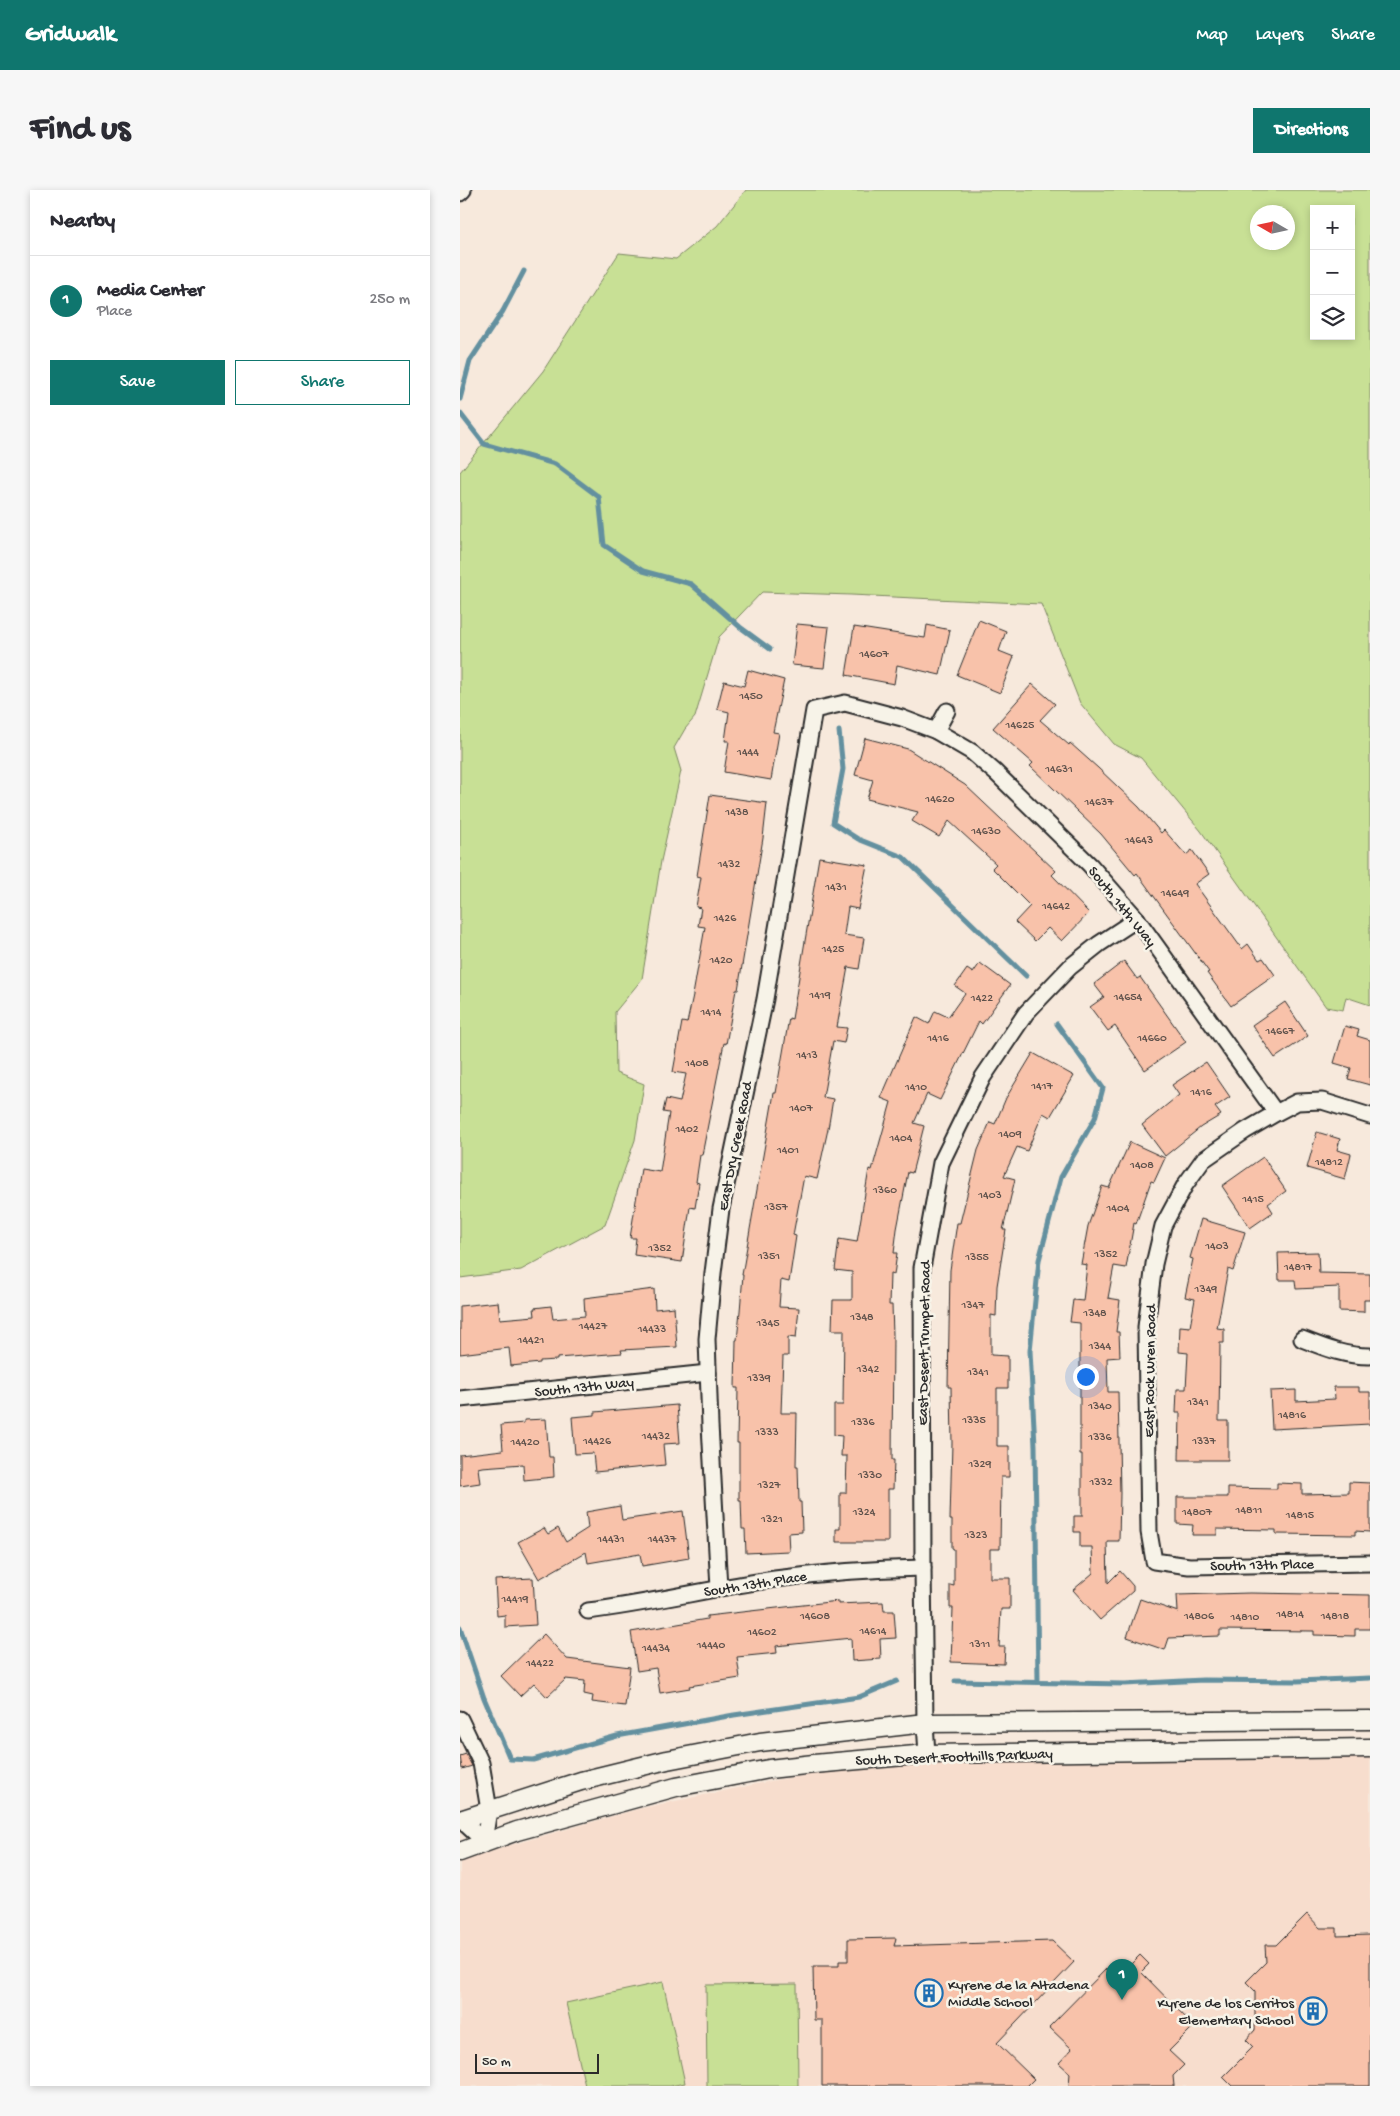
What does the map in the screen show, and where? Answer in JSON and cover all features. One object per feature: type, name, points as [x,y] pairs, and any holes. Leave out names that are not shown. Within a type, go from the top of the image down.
[{"type":"street","points":[[460,193],[463,190]]},
{"type":"street","name":"South 14th Way","points":[[814,710],[845,703],[902,718],[936,731],[972,752],[1090,865],[1137,919],[1276,1113]]},
{"type":"street","name":"East Dry Creek Road","points":[[719,1588],[707,1339],[713,1274],[721,1209],[765,1000],[814,710]]},
{"type":"street","points":[[936,731],[947,711]]},
{"type":"street","name":"East Desert Trumpet Road","points":[[927,1754],[923,1568],[922,1268],[942,1163],[983,1077],[1026,1013],[1070,968],[1099,944],[1137,919]]},
{"type":"street","name":"East Rock Wren Road","points":[[1154,1561],[1149,1532],[1146,1327],[1154,1264],[1163,1226],[1185,1185],[1203,1160],[1245,1131],[1276,1113],[1297,1102],[1322,1101],[1370,1116]]},
{"type":"street","points":[[1302,1339],[1333,1352],[1370,1356]]},
{"type":"street","name":"South 13th Way","points":[[460,1399],[708,1373]]},
{"type":"street","name":"South 13th Place","points":[[1154,1561],[1189,1566],[1370,1562]]},
{"type":"street","name":"South 13th Place","points":[[588,1611],[635,1605],[719,1588],[857,1569],[923,1568]]},
{"type":"street","points":[[460,1719],[481,1763],[489,1810],[484,1841]]},
{"type":"street","points":[[1300,1720],[1300,1749]]},
{"type":"street","name":"South Desert Foothills Parkway","points":[[460,1819],[581,1780],[677,1758],[760,1742],[925,1723],[1370,1720]]},
{"type":"street","name":"South Desert Foothills Parkway","points":[[460,1852],[484,1841],[591,1809],[676,1787],[769,1769],[856,1759],[927,1754],[1370,1748]]},
{"type":"street","points":[[460,1819],[484,1841]]},
{"type":"shaded area","points":[[1370,1756],[1370,2086],[460,2086],[460,1862],[511,1845],[638,1809],[776,1780],[852,1769],[948,1761]]},
{"type":"green space","points":[[746,190],[1370,190],[1370,1005],[1346,997],[1343,1010],[1326,1007],[1201,831],[1141,758],[1114,744],[1080,703],[1041,604],[762,592],[719,637],[695,717],[685,729],[674,748],[681,771],[661,861],[642,979],[615,1012],[616,1073],[644,1084],[635,1140],[605,1225],[521,1270],[460,1278],[460,472],[543,371],[619,253],[676,259],[717,226]]},
{"type":"green space","points":[[663,1982],[685,2083],[670,2086],[585,2086],[566,2003]]},
{"type":"green space","points":[[797,1984],[798,2086],[707,2086],[706,1985]]},
{"type":"building","points":[[979,620],[1006,631],[999,651],[1014,657],[1000,693],[957,675]]},
{"type":"building","points":[[797,624],[829,627],[824,668],[792,665]]},
{"type":"building","points":[[927,625],[950,630],[940,675],[897,665],[894,684],[846,675],[854,627],[925,638]]},
{"type":"building","points":[[748,670],[784,680],[773,732],[779,733],[771,780],[724,772],[729,741],[725,741],[729,712],[717,709],[724,681],[744,686]]},
{"type":"building","points":[[1032,684],[1055,704],[1040,720],[1098,768],[1139,807],[1161,833],[1164,830],[1186,855],[1192,850],[1209,874],[1195,884],[1242,949],[1248,944],[1259,960],[1263,958],[1275,975],[1231,1006],[1207,973],[1209,972],[1137,873],[1135,875],[1101,834],[1030,766],[1033,763],[993,728]]},
{"type":"building","points":[[865,738],[908,749],[965,785],[1056,871],[1052,875],[1089,913],[1062,941],[1048,928],[1035,941],[1015,922],[1030,906],[992,868],[996,864],[949,821],[939,837],[912,821],[918,812],[867,799],[873,780],[855,775]]},
{"type":"building","points":[[710,795],[767,803],[738,990],[736,990],[726,1044],[724,1043],[702,1155],[700,1155],[696,1182],[699,1183],[695,1208],[690,1207],[682,1262],[634,1255],[636,1238],[630,1238],[641,1169],[660,1172],[669,1113],[663,1112],[666,1099],[680,1102],[686,1074],[673,1072],[682,1022],[687,1023],[705,927],[698,926],[701,908],[696,907],[701,877],[697,876]]},
{"type":"building","points":[[819,857],[867,865],[858,909],[848,907],[844,935],[864,938],[859,969],[848,967],[837,1027],[847,1028],[844,1043],[833,1041],[823,1097],[833,1099],[828,1129],[817,1179],[804,1176],[793,1235],[796,1236],[789,1282],[781,1280],[779,1307],[799,1308],[796,1338],[788,1337],[788,1356],[783,1356],[781,1413],[797,1413],[796,1466],[798,1466],[802,1532],[788,1533],[789,1551],[746,1553],[745,1529],[742,1529],[741,1500],[739,1500],[738,1388],[735,1388],[736,1340],[742,1275],[774,1093],[776,1093],[789,1018],[792,1019]]},
{"type":"building","points":[[1124,961],[1137,979],[1140,977],[1186,1042],[1145,1070],[1115,1026],[1108,1031],[1090,1007],[1104,997],[1094,984]]},
{"type":"building","points":[[980,963],[1010,985],[982,1024],[979,1021],[940,1100],[927,1094],[914,1123],[924,1126],[912,1173],[908,1172],[897,1229],[894,1253],[897,1253],[894,1275],[890,1274],[889,1305],[892,1305],[893,1335],[892,1460],[894,1460],[893,1489],[888,1489],[888,1542],[836,1542],[836,1529],[840,1529],[840,1493],[846,1493],[847,1456],[841,1456],[842,1436],[834,1435],[834,1405],[843,1405],[844,1330],[832,1330],[833,1300],[852,1300],[852,1272],[835,1270],[839,1239],[857,1242],[869,1169],[872,1170],[891,1102],[881,1098],[916,1017],[929,1024],[935,1011],[948,1017],[965,993],[955,986],[967,969],[973,973]]},
{"type":"building","points":[[1285,1002],[1308,1036],[1275,1058],[1252,1025]]},
{"type":"building","points":[[1345,1026],[1359,1030],[1357,1036],[1370,1040],[1370,1085],[1348,1079],[1351,1068],[1334,1063]]},
{"type":"building","points":[[1033,1053],[1074,1076],[1050,1117],[1043,1113],[1027,1151],[1017,1147],[1004,1176],[1015,1179],[1003,1230],[1006,1230],[997,1286],[996,1316],[991,1315],[991,1355],[1008,1356],[1008,1388],[997,1388],[997,1446],[1009,1446],[1009,1477],[1001,1477],[1000,1549],[990,1549],[990,1578],[1010,1578],[1010,1609],[1001,1609],[999,1647],[1005,1647],[1004,1664],[951,1662],[953,1608],[950,1608],[950,1585],[954,1586],[954,1549],[952,1548],[952,1520],[950,1520],[951,1387],[948,1387],[950,1270],[957,1223],[960,1223],[978,1150],[990,1122],[995,1124],[1006,1098]]},
{"type":"building","points":[[1206,1062],[1230,1097],[1215,1107],[1221,1115],[1201,1127],[1165,1156],[1142,1125],[1179,1095],[1172,1085]]},
{"type":"building","points":[[1317,1132],[1340,1139],[1337,1150],[1351,1154],[1345,1179],[1307,1168]]},
{"type":"building","points":[[1130,1142],[1165,1158],[1154,1182],[1151,1181],[1136,1224],[1134,1223],[1126,1268],[1114,1266],[1108,1298],[1120,1300],[1116,1332],[1119,1332],[1120,1357],[1107,1358],[1108,1392],[1118,1392],[1120,1493],[1119,1541],[1107,1541],[1108,1583],[1120,1571],[1133,1586],[1133,1591],[1100,1620],[1073,1590],[1093,1573],[1092,1547],[1080,1547],[1080,1532],[1074,1532],[1074,1516],[1082,1516],[1080,1323],[1070,1322],[1073,1300],[1083,1301],[1087,1265],[1081,1264],[1088,1226],[1102,1186],[1109,1188]]},
{"type":"building","points":[[1263,1157],[1286,1191],[1268,1204],[1273,1212],[1250,1228],[1222,1186]]},
{"type":"building","points":[[1201,1219],[1245,1232],[1233,1271],[1228,1269],[1217,1328],[1224,1329],[1224,1343],[1220,1343],[1219,1421],[1228,1421],[1228,1460],[1179,1460],[1180,1413],[1176,1413],[1177,1389],[1186,1389],[1188,1353],[1179,1352],[1180,1326],[1190,1327],[1195,1299],[1185,1297],[1193,1259],[1190,1258]]},
{"type":"building","points":[[1318,1252],[1319,1273],[1370,1274],[1370,1300],[1364,1300],[1364,1312],[1339,1311],[1339,1287],[1296,1289],[1295,1280],[1279,1280],[1278,1253]]},
{"type":"building","points":[[654,1289],[655,1309],[674,1307],[677,1347],[621,1350],[622,1353],[557,1358],[557,1360],[540,1361],[540,1363],[511,1366],[509,1348],[460,1354],[460,1306],[498,1302],[500,1319],[535,1316],[534,1308],[551,1306],[553,1319],[585,1316],[584,1298]]},
{"type":"building","points":[[1334,1387],[1359,1387],[1359,1392],[1370,1392],[1370,1424],[1272,1429],[1270,1391],[1296,1390],[1296,1401],[1335,1399]]},
{"type":"building","points":[[677,1405],[680,1443],[663,1444],[665,1465],[595,1472],[593,1453],[575,1454],[572,1417],[595,1415],[595,1412]]},
{"type":"building","points":[[546,1419],[549,1457],[553,1457],[554,1477],[524,1480],[523,1464],[482,1467],[478,1468],[480,1483],[460,1486],[460,1455],[503,1450],[501,1425],[524,1423],[524,1420]]},
{"type":"building","points":[[1349,1482],[1370,1483],[1370,1532],[1355,1531],[1355,1535],[1276,1534],[1276,1530],[1217,1529],[1217,1535],[1192,1535],[1193,1525],[1177,1524],[1177,1497],[1228,1497],[1228,1488],[1277,1489],[1277,1483],[1302,1484],[1302,1494],[1349,1493]]},
{"type":"building","points":[[620,1506],[622,1520],[683,1511],[689,1558],[642,1566],[640,1554],[588,1563],[586,1552],[539,1579],[518,1542],[544,1528],[548,1534],[558,1528],[566,1542],[588,1528],[586,1512]]},
{"type":"building","points":[[533,1578],[536,1625],[505,1627],[505,1615],[497,1616],[495,1580]]},
{"type":"building","points":[[1250,1593],[1370,1595],[1370,1629],[1355,1629],[1355,1636],[1314,1635],[1314,1631],[1220,1630],[1220,1636],[1169,1638],[1165,1650],[1127,1637],[1140,1599],[1178,1612],[1177,1595]]},
{"type":"building","points":[[838,1601],[838,1604],[883,1602],[884,1611],[894,1611],[896,1638],[880,1639],[881,1659],[852,1661],[851,1638],[776,1646],[777,1653],[737,1657],[740,1678],[689,1686],[690,1688],[660,1693],[656,1668],[637,1671],[631,1632],[707,1619],[707,1616]]},
{"type":"building","points":[[544,1634],[567,1659],[630,1667],[625,1706],[592,1702],[593,1696],[584,1694],[585,1681],[566,1679],[547,1697],[534,1683],[520,1696],[501,1676]]},
{"type":"building","points":[[466,1754],[472,1766],[462,1769],[460,1756]]},
{"type":"building","name":"Kyrene de los Cerritos Elementary School","points":[[1307,1914],[1320,1928],[1337,1928],[1337,1936],[1370,1935],[1370,2086],[1232,2086],[1223,2077],[1253,2047],[1246,2040],[1255,2030],[1255,1991],[1246,1982],[1266,1962],[1265,1945],[1276,1945]]},
{"type":"building","name":"Kyrene de la Altadena Middle School","points":[[896,1938],[894,1946],[1052,1941],[1074,1962],[997,2043],[1034,2079],[1027,2086],[822,2086],[822,2020],[814,2020],[813,1966],[839,1966],[839,1961],[848,1961],[848,1939]]},
{"type":"building","points":[[1140,1955],[1149,1964],[1141,1972],[1194,2026],[1169,2051],[1184,2065],[1173,2076],[1174,2086],[1069,2086],[1070,2073],[1059,2063],[1072,2049],[1049,2027],[1110,1965],[1120,1975]]},
{"type":"waterway","points":[[460,399],[470,361],[503,311],[524,271]]},
{"type":"waterway","points":[[460,413],[484,444],[555,464],[599,497],[604,545],[643,571],[691,584],[740,627],[770,649]]},
{"type":"waterway","points":[[839,731],[843,769],[833,823],[858,839],[903,857],[1026,976]]},
{"type":"waterway","points":[[1038,1682],[1035,1446],[1030,1351],[1039,1260],[1061,1177],[1095,1118],[1103,1088],[1057,1024]]},
{"type":"waterway","points":[[460,1627],[484,1698],[510,1759],[533,1760],[617,1736],[734,1715],[859,1697],[897,1681]]},
{"type":"waterway","points":[[955,1681],[1125,1684],[1203,1680],[1297,1681],[1370,1678]]},
{"type":"place","name":"Kyrene de la Altadena Middle School","points":[[929,1993]]},
{"type":"place","name":"Media Center","points":[[1122,2000]]},
{"type":"place","name":"Kyrene de los Cerritos Elementary School","points":[[1313,2011]]}]
